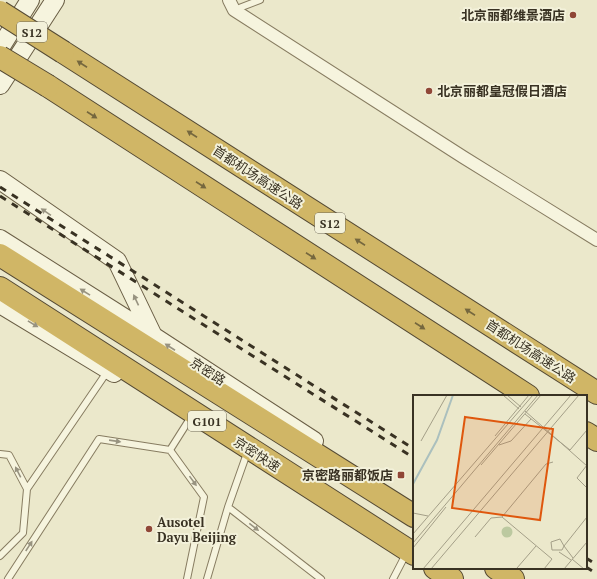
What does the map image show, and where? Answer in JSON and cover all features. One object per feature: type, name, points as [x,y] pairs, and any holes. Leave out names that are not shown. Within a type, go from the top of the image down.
[{"type":"highway","name":"首都机场高速公路","points":[[0,12],[597,393]]},
{"type":"highway","points":[[0,57],[48,86],[526,395]]},
{"type":"highway","name":"G101","points":[[0,254],[413,515]]},
{"type":"highway","name":"京密快速","points":[[0,288],[411,556]]},
{"type":"highway","points":[[587,434],[597,440]]},
{"type":"highway","points":[[437,569],[452,579]]},
{"type":"highway","points":[[498,569],[513,579]]},
{"type":"main road","points":[[0,48],[30,0]]},
{"type":"main road","points":[[0,85],[55,0]]},
{"type":"main road","points":[[0,180],[117,261],[153,336]]},
{"type":"main road","name":"京密路","points":[[0,239],[153,336],[413,505]]},
{"type":"main road","name":"G101","points":[[0,304],[109,370],[286,482],[411,556]]},
{"type":"main road","points":[[430,569],[445,579]]},
{"type":"main road","points":[[511,569],[526,579]]},
{"type":"street","points":[[231,5],[463,157],[597,240]]},
{"type":"lane","points":[[231,5],[260,0]]},
{"type":"lane","points":[[0,556],[22,533],[26,489],[109,370]]},
{"type":"lane","points":[[170,450],[189,420]]},
{"type":"lane","points":[[8,579],[99,439],[170,450],[204,497],[186,579]]},
{"type":"lane","points":[[0,454],[9,455],[26,489]]},
{"type":"lane","points":[[207,579],[228,507],[246,456]]},
{"type":"lane","points":[[228,507],[321,579]]},
{"type":"lane","points":[[393,579],[411,556]]},
{"type":"railway","points":[[0,187],[413,448]]},
{"type":"railway","points":[[0,196],[413,457]]},
{"type":"railway","points":[[587,559],[597,565]]},
{"type":"railway","points":[[587,568],[597,574]]},
{"type":"place","name":"北京丽都维景酒店","points":[[573,15]]},
{"type":"place","name":"北京丽都皇冠假日酒店","points":[[429,91]]},
{"type":"place","name":"京密路丽都饭店","points":[[401,475]]},
{"type":"place","name":"Ausotel Dayu Beijing","points":[[149,529]]}]
